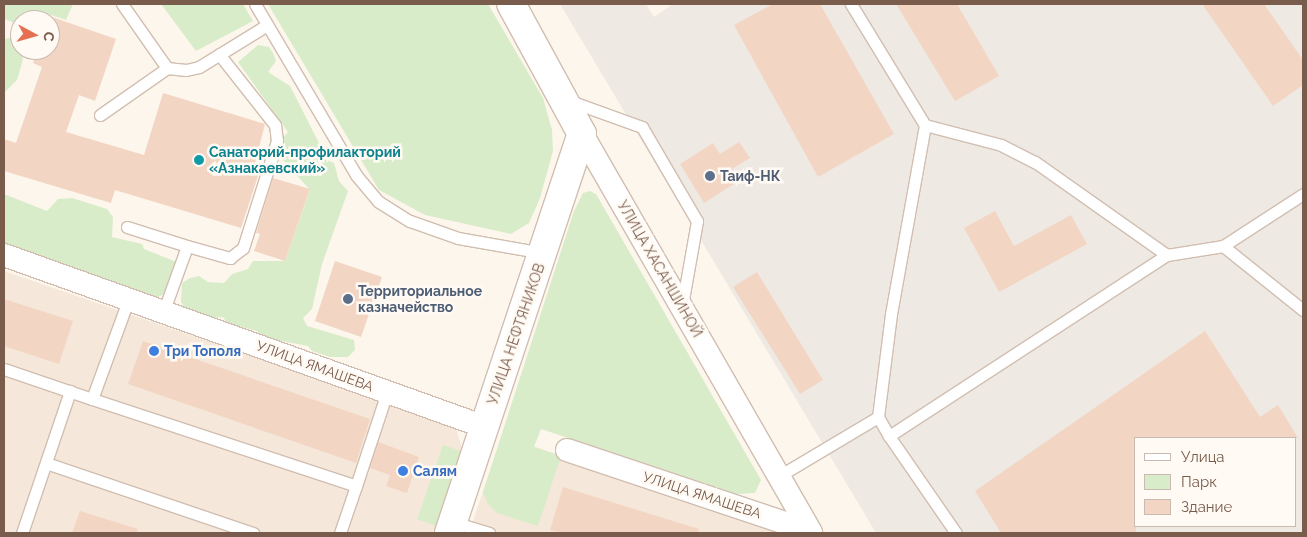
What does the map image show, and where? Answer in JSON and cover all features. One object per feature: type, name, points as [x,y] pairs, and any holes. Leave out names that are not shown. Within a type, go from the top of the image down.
[{"type":"street","name":"УЛИЦА ХАСАНШИНОЙ","points":[[511,4],[582,134],[810,532]]},
{"type":"street","name":"УЛИЦА НЕФТЯНИКОВ","points":[[451,528],[582,134]]},
{"type":"street","name":"УЛИЦА ЯМАШЕВА","points":[[4,255],[164,310],[485,427]]},
{"type":"street","name":"УЛИЦА ЯМАШЕВА","points":[[567,450],[810,532]]},
{"type":"lane","points":[[122,4],[167,68]]},
{"type":"lane","points":[[255,4],[356,175],[379,202],[410,221],[458,238],[544,253]]},
{"type":"lane","points":[[851,4],[925,125],[891,314],[878,417],[956,533]]},
{"type":"lane","points":[[100,115],[167,68],[193,69],[267,25]]},
{"type":"lane","points":[[128,227],[223,258],[240,253],[277,141],[275,125],[219,54]]},
{"type":"lane","points":[[563,98],[642,127],[697,221],[682,308]]},
{"type":"lane","points":[[925,125],[1001,145],[1036,162],[1167,256]]},
{"type":"lane","points":[[890,436],[1167,256],[1223,246],[1303,194]]},
{"type":"lane","points":[[164,310],[187,246]]},
{"type":"lane","points":[[1223,246],[1303,310]]},
{"type":"lane","points":[[92,399],[130,298]]},
{"type":"lane","points":[[4,369],[356,486]]},
{"type":"lane","points":[[22,533],[70,391]]},
{"type":"lane","points":[[340,533],[387,392]]},
{"type":"lane","points":[[779,476],[878,417]]},
{"type":"lane","points":[[46,463],[253,533]]},
{"type":"lane","points":[[451,528],[489,533]]},
{"type":"shaded area","points":[[560,4],[646,4],[654,17],[673,4],[1303,4],[1303,533],[876,533]]},
{"type":"shaded area","points":[[4,271],[449,424],[457,431],[462,449],[433,533],[4,533]]},
{"type":"shaded area","points":[[523,445],[536,447],[781,533],[469,533],[496,453]]},
{"type":"green space","points":[[4,4],[73,4],[66,20],[60,18],[60,10],[10,10],[10,21],[4,19]]},
{"type":"green space","points":[[161,4],[243,4],[253,21],[196,51]]},
{"type":"green space","points":[[268,4],[488,4],[543,98],[552,130],[553,151],[540,198],[529,223],[511,234],[425,215],[379,190]]},
{"type":"green space","points":[[10,38],[10,60],[22,60],[17,80],[4,93],[4,39]]},
{"type":"green space","points":[[258,45],[269,47],[273,53],[276,61],[268,72],[290,86],[319,143],[322,158],[334,163],[339,181],[348,191],[322,264],[312,309],[303,318],[307,326],[354,340],[355,350],[348,357],[330,357],[312,351],[308,346],[261,337],[257,331],[227,323],[223,317],[211,318],[185,309],[181,302],[182,283],[190,278],[199,276],[208,282],[224,283],[232,274],[248,269],[253,261],[285,261],[310,190],[277,153],[280,141],[288,132],[238,62]]},
{"type":"green space","points":[[590,191],[596,194],[761,480],[755,493],[737,494],[541,429],[534,447],[561,456],[538,526],[497,513],[487,503],[483,492],[574,211],[583,193]]},
{"type":"green space","points":[[4,194],[47,211],[58,199],[72,198],[107,209],[113,217],[112,237],[142,244],[144,249],[179,263],[168,292],[154,299],[4,251]]},
{"type":"green space","points":[[443,445],[461,451],[436,526],[417,519]]},
{"type":"building","points":[[773,4],[820,4],[894,134],[818,177],[734,25]]},
{"type":"building","points":[[896,4],[957,4],[999,76],[955,101]]},
{"type":"building","points":[[1202,4],[1264,4],[1303,60],[1303,85],[1273,106]]},
{"type":"building","points":[[60,20],[116,39],[95,101],[79,95],[66,132],[144,155],[163,93],[265,124],[253,171],[259,173],[241,228],[115,190],[111,203],[4,171],[4,139],[16,143],[42,67],[33,63],[34,60],[60,60]]},
{"type":"building","name":"Таиф-НК","points":[[739,142],[750,158],[730,170],[737,182],[704,203],[680,164],[713,143],[720,154]]},
{"type":"building","points":[[273,178],[310,189],[285,261],[254,251],[260,234],[256,233]]},
{"type":"building","points":[[995,211],[1014,246],[1071,215],[1087,244],[999,292],[964,228]]},
{"type":"building","name":"Территориальное казначейство","points":[[335,261],[382,277],[361,337],[315,321]]},
{"type":"building","points":[[757,272],[823,380],[800,394],[733,287]]},
{"type":"building","points":[[4,299],[73,321],[59,364],[4,346]]},
{"type":"building","points":[[1205,331],[1260,417],[1278,405],[1298,438],[1134,437],[1134,527],[1136,527],[1136,533],[1001,533],[975,491]]},
{"type":"building","points":[[143,341],[370,419],[356,463],[128,384]]},
{"type":"building","points":[[378,442],[419,457],[407,493],[386,486],[390,475],[370,468]]},
{"type":"building","points":[[563,487],[699,529],[698,533],[562,533],[550,530]]},
{"type":"building","points":[[80,511],[138,529],[137,533],[72,533]]},
{"type":"place","name":"Санаторий-профилакторий «Азнакаевский»","points":[[199,160]]},
{"type":"place","name":"Таиф-НК","points":[[710,176]]},
{"type":"place","name":"Территориальное казначейство","points":[[348,299]]},
{"type":"place","name":"Три Тополя","points":[[154,351]]},
{"type":"place","name":"Салям","points":[[403,471]]}]
